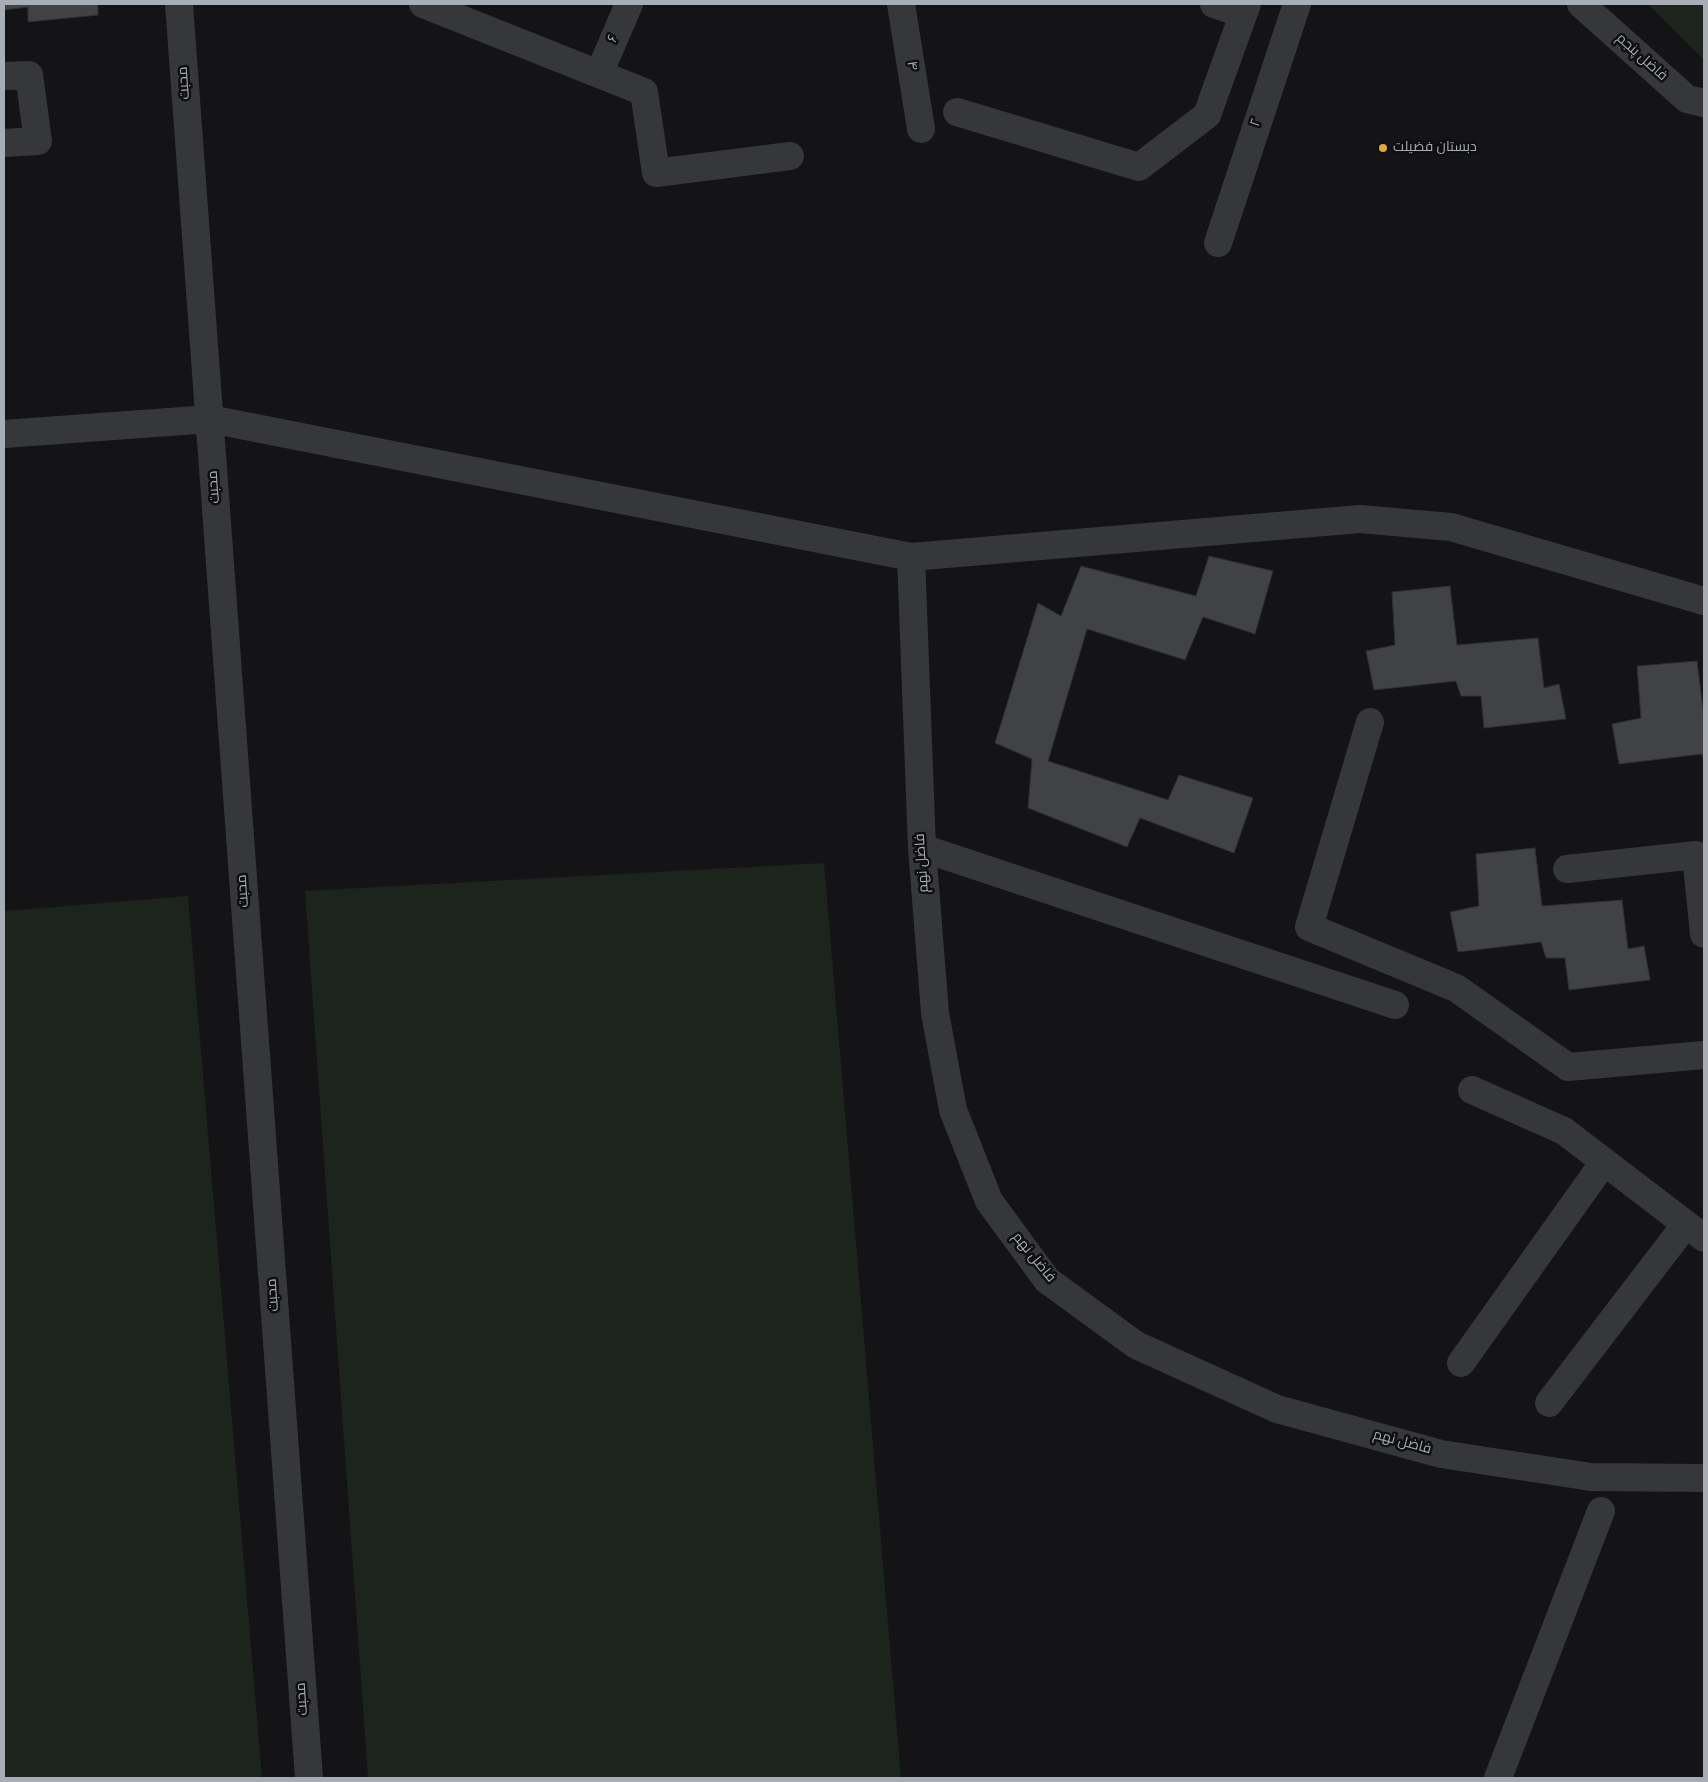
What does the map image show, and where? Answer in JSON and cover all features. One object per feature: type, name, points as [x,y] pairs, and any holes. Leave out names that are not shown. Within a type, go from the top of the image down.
[{"type":"street","name":"محبت","points":[[180,4],[309,1778]]},
{"type":"street","points":[[423,4],[644,92],[656,173],[790,156]]},
{"type":"street","name":"۶","points":[[599,74],[629,4]]},
{"type":"street","name":"۴","points":[[901,4],[921,129]]},
{"type":"street","points":[[957,112],[1139,167],[1207,115],[1245,9],[1214,4]]},
{"type":"street","name":"۲","points":[[1218,243],[1296,4]]},
{"type":"street","name":"فاضل پنجم","points":[[1581,4],[1687,100],[1704,103]]},
{"type":"street","points":[[4,76],[29,75],[38,140],[4,143]]},
{"type":"street","points":[[4,434],[210,419],[911,557],[1360,519],[1451,527],[1704,601]]},
{"type":"street","name":"فاضل نهم","points":[[911,557],[922,848],[935,1013],[953,1110],[988,1200],[1047,1280],[1136,1345],[1277,1408],[1441,1454],[1591,1476],[1704,1478]]},
{"type":"street","points":[[1370,722],[1309,927],[1456,988],[1568,1067],[1704,1055]]},
{"type":"street","points":[[922,848],[1395,1005]]},
{"type":"street","points":[[1567,868],[1696,855],[1704,934]]},
{"type":"street","points":[[1472,1090],[1564,1131],[1695,1231],[1549,1403]]},
{"type":"street","points":[[1461,1364],[1604,1162]]},
{"type":"street","points":[[1498,1778],[1601,1511]]},
{"type":"shaded area","points":[[1648,4],[1704,4],[1704,60]]},
{"type":"shaded area","points":[[824,863],[901,1778],[368,1778],[305,891]]},
{"type":"shaded area","points":[[188,896],[262,1778],[4,1778],[4,911]]},
{"type":"building","points":[[4,4],[98,4],[98,15],[28,22],[28,7],[4,10]]},
{"type":"building","points":[[1209,556],[1273,571],[1255,634],[1203,617],[1185,660],[1087,629],[1048,761],[1168,800],[1179,775],[1253,798],[1234,853],[1140,818],[1127,847],[1028,808],[1032,759],[995,743],[1038,603],[1061,616],[1081,566],[1196,596]]},
{"type":"building","points":[[1450,586],[1457,645],[1538,638],[1544,688],[1559,684],[1566,719],[1484,728],[1481,696],[1461,696],[1456,681],[1374,690],[1366,651],[1395,645],[1392,592]]},
{"type":"building","points":[[1697,661],[1704,718],[1704,761],[1702,754],[1619,764],[1612,724],[1641,718],[1637,666]]},
{"type":"building","points":[[1535,848],[1542,906],[1622,900],[1628,949],[1644,946],[1650,980],[1569,990],[1565,958],[1546,958],[1541,942],[1458,952],[1450,912],[1479,906],[1476,854]]},
{"type":"place","name":"دبستان فضیلت","points":[[1383,148]]}]
